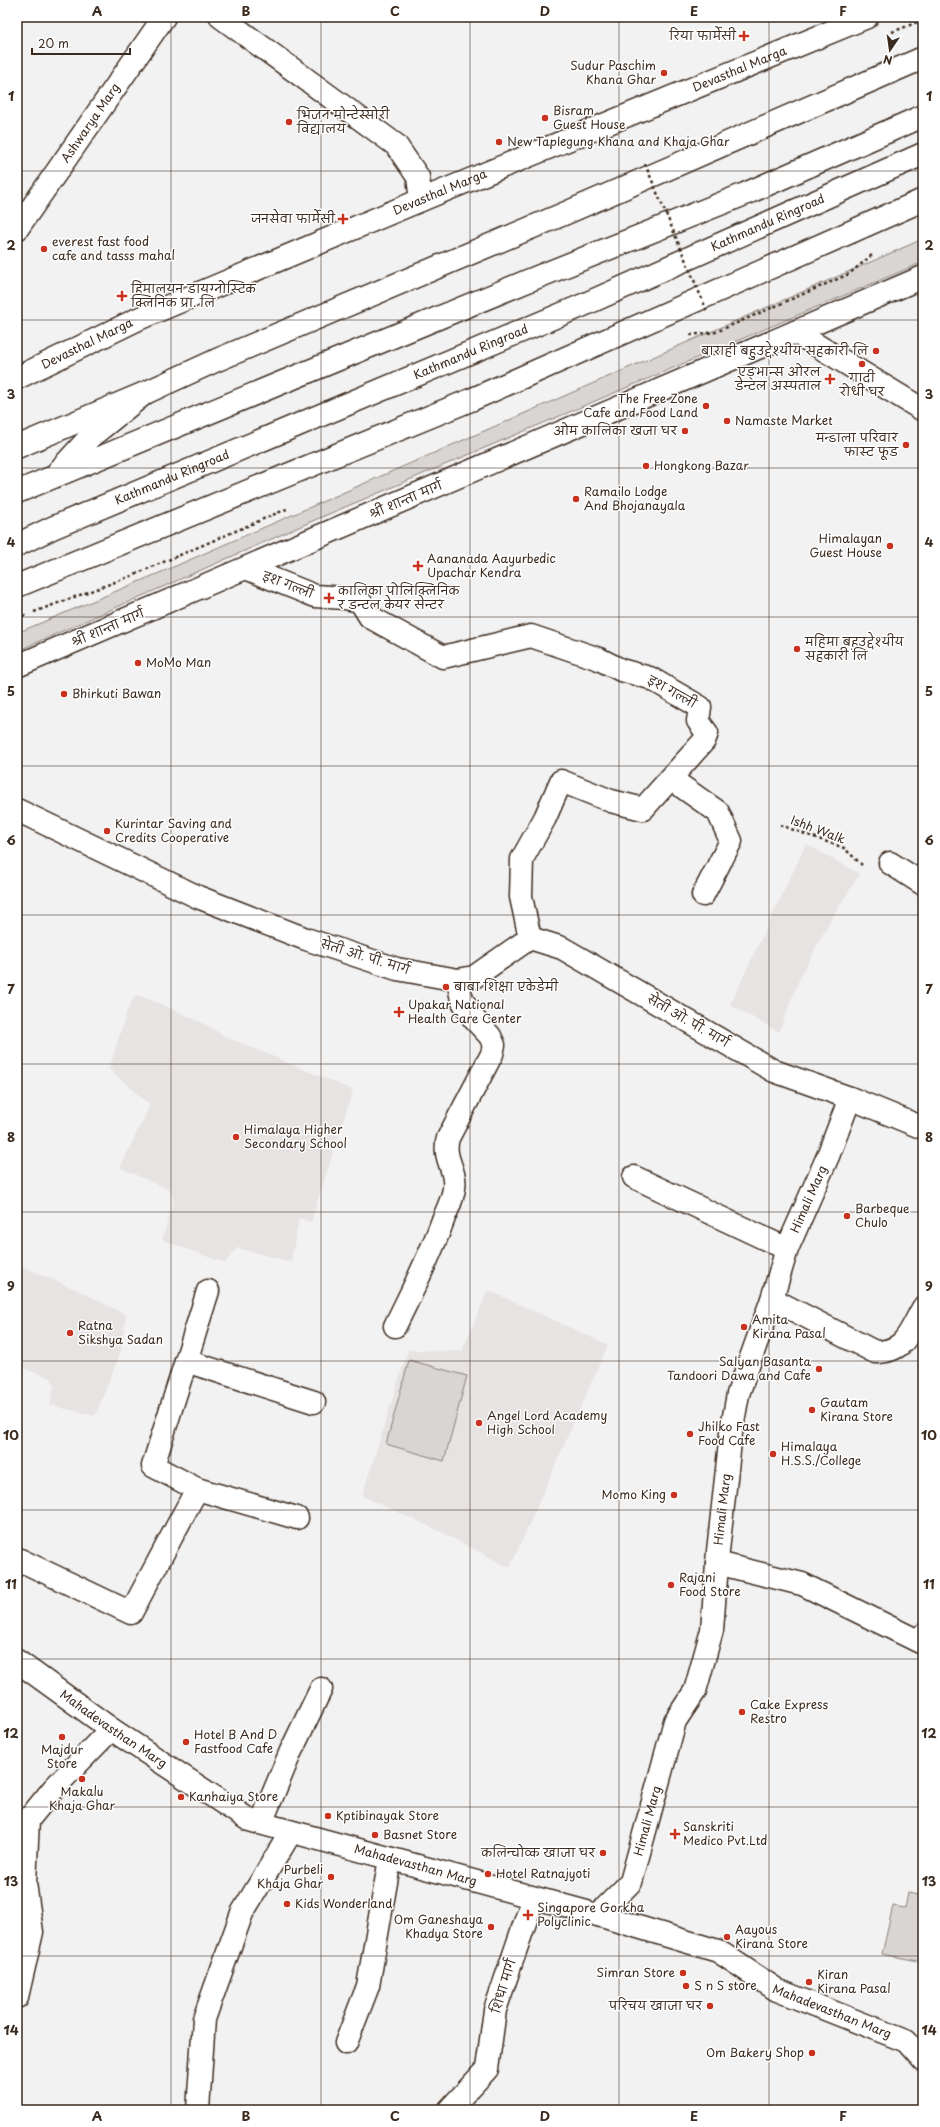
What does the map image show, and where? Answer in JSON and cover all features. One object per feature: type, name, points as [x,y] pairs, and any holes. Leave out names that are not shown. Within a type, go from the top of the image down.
[{"type":"main road","name":"Ashwarya Marg","points":[[17,229],[164,17]]},
{"type":"main road","points":[[221,17],[396,145],[418,177],[421,200]]},
{"type":"main road","name":"Devasthal Marga","points":[[17,378],[138,319],[421,200],[867,17]]},
{"type":"main road","points":[[17,447],[145,393],[217,360],[566,213],[923,58]]},
{"type":"main road","points":[[17,492],[530,280],[745,194],[923,116]]},
{"type":"main road","name":"Kathmandu Ringroad","points":[[17,545],[52,528],[581,306],[923,154]]},
{"type":"main road","points":[[17,586],[472,399],[921,202]]},
{"type":"main road","name":"श्री शान्ता मार्ग","points":[[17,666],[248,569],[923,277]]},
{"type":"main road","points":[[795,332],[923,410]]},
{"type":"main road","points":[[17,479],[54,477],[90,438],[145,393]]},
{"type":"main road","name":"इश गल्ली","points":[[248,569],[315,596],[345,598],[360,601],[370,617],[443,656],[531,636],[599,659],[621,670],[650,678],[700,707],[698,721],[707,732],[704,741],[643,809],[611,801],[561,781],[545,818],[522,859],[521,896],[530,938]]},
{"type":"main road","points":[[671,779],[718,812],[731,841],[703,895]]},
{"type":"main road","name":"सेती ओ. पी. मार्ग","points":[[17,810],[198,897],[306,939],[397,969],[458,980],[474,977],[530,938],[562,948],[774,1071],[850,1098],[923,1128]]},
{"type":"main road","points":[[890,863],[923,884]]},
{"type":"main road","points":[[396,1326],[434,1247],[454,1188],[453,1175],[446,1155],[445,1147],[448,1138],[492,1054],[494,1045],[490,1036],[474,1019],[462,1000],[458,980]]},
{"type":"main road","name":"Himali Marg","points":[[598,1915],[631,1882],[675,1721],[695,1691],[712,1630],[717,1563],[731,1433],[738,1394],[772,1299],[787,1249],[828,1156],[850,1098]]},
{"type":"main road","points":[[634,1177],[787,1249]]},
{"type":"main road","points":[[208,1291],[153,1466],[197,1489],[297,1518]]},
{"type":"main road","points":[[772,1299],[875,1352],[889,1352],[902,1346],[923,1308]]},
{"type":"main road","points":[[186,1361],[314,1402]]},
{"type":"main road","points":[[17,1565],[20,1560],[131,1613],[197,1489]]},
{"type":"main road","points":[[717,1563],[802,1584],[920,1642],[923,1636]]},
{"type":"main road","name":"Mahadevasthan Marg","points":[[17,1661],[111,1729],[249,1820],[533,1899],[598,1915],[718,1951],[777,1990],[906,2041],[923,2060]]},
{"type":"main road","points":[[261,1824],[321,1689]]},
{"type":"main road","points":[[17,1997],[32,1932],[25,1883],[28,1820],[54,1788],[111,1729]]},
{"type":"main road","points":[[198,2110],[204,2019],[242,1913],[291,1832]]},
{"type":"main road","points":[[346,2043],[368,1986],[390,1859]]},
{"type":"main road","name":"शिधा मार्ग","points":[[449,2110],[487,2068],[495,2010],[533,1899]]},
{"type":"path","points":[[645,164],[707,311]]},
{"type":"path","name":"Ishh Walk","points":[[780,825],[844,848],[866,869],[890,863]]},
{"type":"shaded area","points":[[923,239],[923,262],[317,519],[17,651],[17,633],[171,568]]},
{"type":"shaded area","points":[[806,844],[860,874],[833,915],[799,980],[779,1032],[730,1005]]},
{"type":"shaded area","name":"Himalaya Higher Secondary School","points":[[136,995],[159,1003],[209,1026],[224,1036],[353,1090],[311,1222],[299,1218],[291,1262],[237,1248],[225,1263],[162,1240],[174,1200],[170,1190],[120,1168],[150,1105],[109,1069],[128,1008]]},
{"type":"shaded area","name":"Ratna Sikshya Sadan","points":[[17,1264],[84,1293],[126,1315],[121,1351],[95,1416],[50,1405],[54,1385],[51,1378],[17,1366]]},
{"type":"shaded area","name":"Angel Lord Academy High School","points":[[488,1290],[608,1345],[510,1568],[433,1528],[362,1496],[408,1350],[462,1351]]},
{"type":"shaded area","points":[[409,1360],[467,1376],[444,1461],[386,1444]]},
{"type":"shaded area","points":[[908,1893],[923,1896],[923,1962],[882,1954],[893,1906],[905,1908]]},
{"type":"place","name":"रिया फार्मेसी","points":[[744,36]]},
{"type":"place","name":"Sudur Paschim Khana Ghar","points":[[664,73]]},
{"type":"place","name":"Bisram Guest House","points":[[545,118]]},
{"type":"place","name":"भिजन मोन्टेस्सोरी विद्यालय","points":[[289,122]]},
{"type":"place","name":"New Taplegung Khana and Khaja Ghar","points":[[499,142]]},
{"type":"place","name":"जनसेवा फार्मेसी","points":[[343,219]]},
{"type":"place","name":"everest fast food cafe and tasss mahal","points":[[44,249]]},
{"type":"place","name":"हिमालयन डायग्नोस्टिक क्लिनिक प्रा. लि","points":[[122,296]]},
{"type":"place","name":"बाराही बहुउद्देश्यीय सहकारी लि","points":[[876,351]]},
{"type":"place","name":"गादी रोधी घर","points":[[862,364]]},
{"type":"place","name":"एड्भान्स ओरल डेन्टल अस्पताल","points":[[830,379]]},
{"type":"place","name":"The Free Zone Cafe and Food Land","points":[[706,406]]},
{"type":"place","name":"Namaste Market","points":[[727,421]]},
{"type":"place","name":"ओम कालिका खजा घर","points":[[685,431]]},
{"type":"place","name":"मन्डाला परिवार फास्ट फूड","points":[[906,445]]},
{"type":"place","name":"Hongkong Bazar","points":[[646,466]]},
{"type":"place","name":"Ramailo Lodge And Bhojanayala","points":[[576,499]]},
{"type":"place","name":"Himalayan Guest House","points":[[890,546]]},
{"type":"place","name":"Aananada Aayurbedic Upachar Kendra","points":[[418,566]]},
{"type":"place","name":"कालिका पोलिक्लिनिक र डन्टल केयर सेन्टर","points":[[329,598]]},
{"type":"place","name":"महिमा बहुउद्देश्यीय सहकारी लि","points":[[797,649]]},
{"type":"place","name":"MoMo Man","points":[[138,663]]},
{"type":"place","name":"Bhirkuti Bawan","points":[[64,694]]},
{"type":"place","name":"Kurintar Saving and Credits Cooperative","points":[[107,831]]},
{"type":"place","name":"बाबा शिक्षा एकेडेमी","points":[[446,987]]},
{"type":"place","name":"Upakar National Health Care Center","points":[[399,1012]]},
{"type":"place","name":"Himalaya Higher Secondary School","points":[[236,1137]]},
{"type":"place","name":"Barbeque Chulo","points":[[847,1216]]},
{"type":"place","name":"Amita Kirana Pasal","points":[[744,1327]]},
{"type":"place","name":"Ratna Sikshya Sadan","points":[[70,1333]]},
{"type":"place","name":"Salyan Basanta Tandoori Dawa and Cafe","points":[[819,1369]]},
{"type":"place","name":"Gautam Kirana Store","points":[[812,1410]]},
{"type":"place","name":"Angel Lord Academy High School","points":[[479,1423]]},
{"type":"place","name":"Jhilko Fast Food Cafe","points":[[690,1434]]},
{"type":"place","name":"Himalaya H.S.S./College","points":[[773,1454]]},
{"type":"place","name":"Momo King","points":[[674,1495]]},
{"type":"place","name":"Rajani Food Store","points":[[671,1585]]},
{"type":"place","name":"Cake Express Restro","points":[[742,1712]]},
{"type":"place","name":"Majdur Store","points":[[62,1737]]},
{"type":"place","name":"Hotel B And D Fastfood Cafe","points":[[186,1742]]},
{"type":"place","name":"Makalu Khaja Ghar","points":[[82,1779]]},
{"type":"place","name":"Kanhaiya Store","points":[[181,1797]]},
{"type":"place","name":"Kptibinayak Store","points":[[328,1816]]},
{"type":"place","name":"Sanskriti Medico Pvt.Ltd","points":[[675,1834]]},
{"type":"place","name":"Basnet Store","points":[[375,1835]]},
{"type":"place","name":"कलिन्चोव्क खाजा घर","points":[[603,1853]]},
{"type":"place","name":"Hotel Ratnajyoti","points":[[488,1874]]},
{"type":"place","name":"Purbeli Khaja Ghar","points":[[331,1877]]},
{"type":"place","name":"Kids Wonderland","points":[[287,1904]]},
{"type":"place","name":"Singapore Gorkha Polyclinic","points":[[528,1915]]},
{"type":"place","name":"Om Ganeshaya Khadya Store","points":[[491,1927]]},
{"type":"place","name":"Aayous Kirana Store","points":[[727,1937]]},
{"type":"place","name":"Simran Store","points":[[683,1973]]},
{"type":"place","name":"Kiran Kirana Pasal","points":[[809,1982]]},
{"type":"place","name":"S n S store","points":[[686,1986]]},
{"type":"place","name":"परिचय खाजा घर","points":[[710,2006]]},
{"type":"place","name":"Om Bakery Shop","points":[[812,2053]]}]
